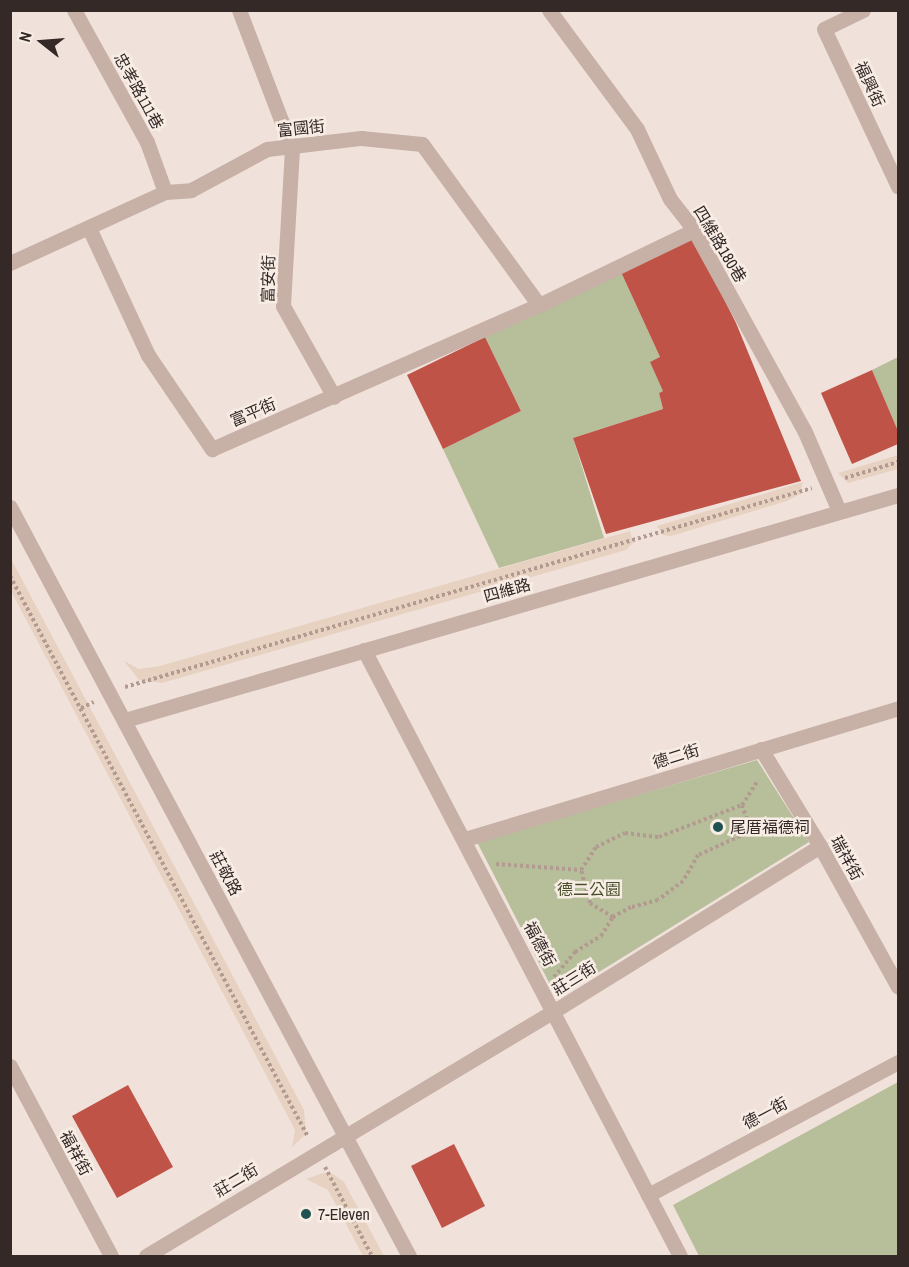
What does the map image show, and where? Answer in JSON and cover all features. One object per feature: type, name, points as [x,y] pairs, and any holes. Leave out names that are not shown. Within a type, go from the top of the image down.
[{"type":"street","name":"忠孝路111巷","points":[[74,10],[147,142],[165,192]]},
{"type":"street","points":[[239,10],[292,149]]},
{"type":"street","name":"四維路180巷","points":[[549,10],[637,129],[670,199],[694,230],[805,432],[839,511]]},
{"type":"street","name":"福興街","points":[[862,10],[824,29],[898,186]]},
{"type":"street","name":"富國街","points":[[10,263],[165,192],[191,190],[267,149],[292,149],[361,138],[422,144],[539,305]]},
{"type":"street","name":"富安街","points":[[292,149],[283,306],[334,397]]},
{"type":"street","name":"富平街","points":[[89,228],[148,355],[212,449],[539,305],[694,230]]},
{"type":"street","name":"四維路","points":[[125,720],[898,495]]},
{"type":"street","name":"莊敬路","points":[[10,507],[111,693],[409,1257]]},
{"type":"street","name":"福德街","points":[[364,650],[477,862],[680,1257]]},
{"type":"street","name":"德二街","points":[[465,839],[898,708]]},
{"type":"street","name":"瑞祥街","points":[[761,749],[818,841],[898,987]]},
{"type":"street","name":"莊三街","points":[[344,1134],[554,1011],[818,841]]},
{"type":"street","name":"德一街","points":[[648,1195],[898,1062]]},
{"type":"street","name":"福祥街","points":[[10,1066],[111,1257]]},
{"type":"street","name":"莊二街","points":[[146,1257],[344,1134]]},
{"type":"path","points":[[81,708],[139,680],[898,462]]},
{"type":"path","points":[[10,576],[372,1257]]},
{"type":"path","points":[[613,917],[590,903],[581,870],[596,847],[625,833],[659,837],[742,805],[769,763]]},
{"type":"path","points":[[742,805],[752,831]]},
{"type":"path","points":[[543,989],[575,952],[601,936],[613,917],[631,907],[658,900],[683,881],[698,855],[752,831],[818,841]]},
{"type":"path","points":[[477,862],[581,870]]},
{"type":"green space","points":[[621,272],[660,357],[663,391],[659,393],[663,409],[573,438],[604,538],[499,568],[443,449],[521,411],[485,337]]},
{"type":"green space","points":[[898,357],[898,431],[872,370]]},
{"type":"green space","name":"德二公園","points":[[757,760],[809,842],[557,998],[477,842]]},
{"type":"green space","points":[[898,1082],[898,1256],[699,1256],[673,1205]]},
{"type":"shaded area","points":[[898,455],[898,469],[848,483],[838,473]]},
{"type":"shaded area","points":[[803,482],[800,494],[787,501],[671,536],[663,535],[657,526]]},
{"type":"shaded area","points":[[630,531],[633,543],[626,550],[162,683],[139,680],[124,661],[139,669],[160,666]]},
{"type":"shaded area","points":[[10,557],[304,1110],[306,1134],[292,1147],[295,1130],[11,591]]},
{"type":"shaded area","points":[[323,1173],[333,1174],[344,1182],[384,1256],[363,1256],[328,1190],[306,1179]]},
{"type":"building","points":[[693,237],[736,323],[801,481],[606,534],[573,438],[663,409],[659,393],[663,391],[650,362],[660,357],[621,272]]},
{"type":"building","points":[[485,337],[521,411],[443,449],[407,375]]},
{"type":"building","points":[[872,370],[898,431],[898,444],[852,464],[821,393]]},
{"type":"building","points":[[128,1085],[173,1167],[117,1198],[72,1116]]},
{"type":"building","points":[[454,1144],[485,1206],[442,1228],[411,1166]]},
{"type":"place","name":"尾厝福德祠","points":[[718,827]]},
{"type":"place","name":"7-Eleven","points":[[306,1214]]}]
